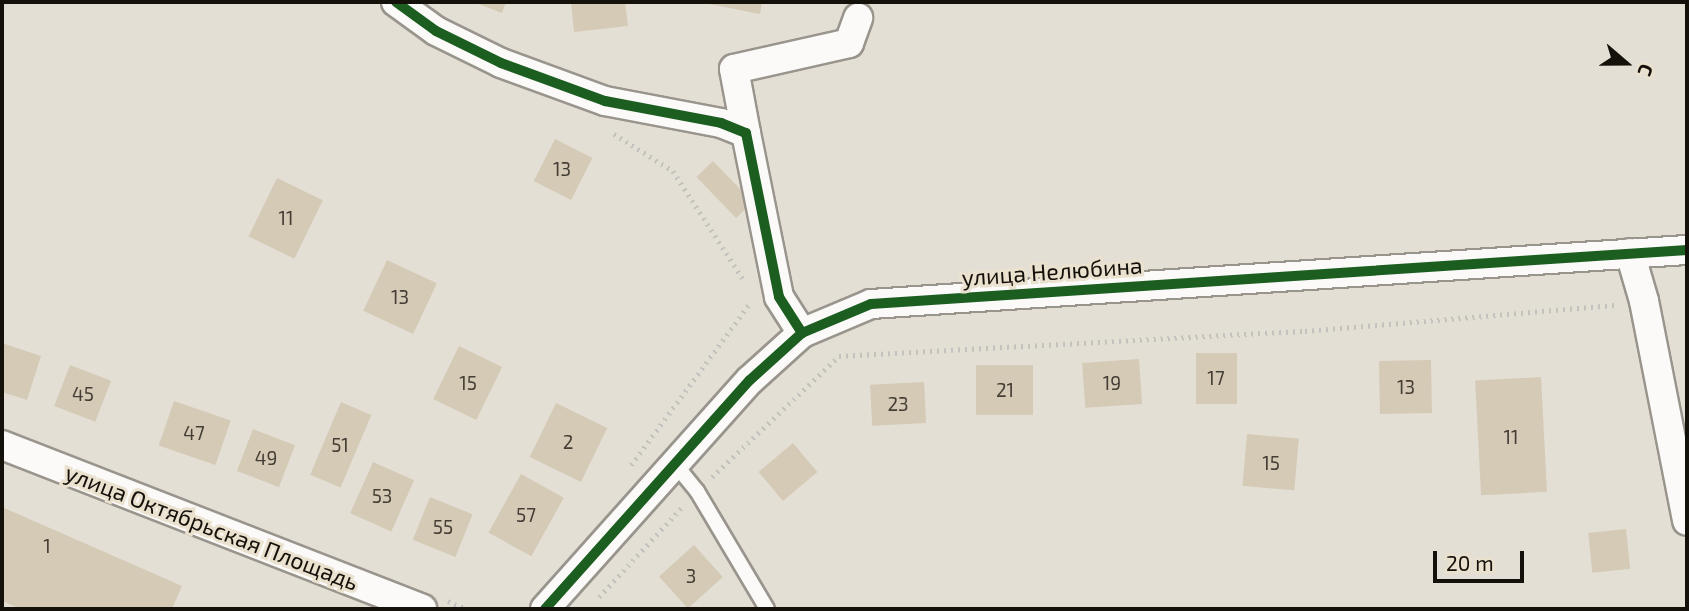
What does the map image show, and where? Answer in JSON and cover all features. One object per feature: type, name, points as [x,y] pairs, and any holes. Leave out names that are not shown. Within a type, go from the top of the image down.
[{"type":"street","points":[[396,2],[436,31],[501,63],[605,100],[722,123],[746,133]]},
{"type":"street","points":[[802,333],[779,297],[734,69],[849,43],[858,18]]},
{"type":"street","name":"улица Нелюбина","points":[[545,609],[750,380],[802,333],[871,304],[1687,250]]},
{"type":"street","points":[[1630,253],[1644,301],[1687,521]]},
{"type":"street","name":"улица Октябрьская Площадь","points":[[2,445],[422,609]]},
{"type":"lane","points":[[675,464],[697,491],[767,609]]},
{"type":"path","points":[[610,132],[673,171],[747,285]]},
{"type":"path","points":[[622,476],[755,297]]},
{"type":"path","points":[[597,599],[697,491],[839,356],[1305,331],[1581,310],[1644,301]]},
{"type":"building","points":[[473,2],[506,2],[502,13]]},
{"type":"building","points":[[571,2],[625,2],[628,26],[574,32]]},
{"type":"building","points":[[762,2],[760,14],[709,4]]},
{"type":"building","points":[[555,139],[592,158],[571,200],[534,181]]},
{"type":"building","points":[[713,161],[753,202],[736,218],[696,177]]},
{"type":"building","points":[[277,178],[323,200],[294,259],[249,236]]},
{"type":"building","points":[[387,260],[437,283],[413,334],[363,311]]},
{"type":"building","points":[[2,343],[41,356],[27,400],[2,392]]},
{"type":"building","points":[[459,346],[502,367],[476,420],[433,399]]},
{"type":"building","points":[[1196,353],[1237,353],[1237,404],[1196,404]]},
{"type":"building","points":[[1139,359],[1142,404],[1085,408],[1082,363]]},
{"type":"building","points":[[1431,360],[1432,413],[1380,414],[1379,361]]},
{"type":"building","points":[[70,365],[111,381],[95,422],[54,406]]},
{"type":"building","points":[[976,365],[1033,365],[1033,415],[976,415]]},
{"type":"building","points":[[1541,377],[1547,492],[1481,495],[1475,380]]},
{"type":"building","points":[[924,382],[926,423],[872,426],[870,385]]},
{"type":"building","points":[[174,401],[231,421],[215,465],[159,445]]},
{"type":"building","points":[[341,402],[371,415],[341,488],[310,475]]},
{"type":"building","points":[[556,403],[607,428],[581,482],[530,457]]},
{"type":"building","points":[[253,429],[295,445],[279,487],[237,471]]},
{"type":"building","points":[[1247,434],[1299,439],[1294,490],[1242,486]]},
{"type":"building","points":[[793,443],[817,472],[783,501],[759,472]]},
{"type":"building","points":[[373,462],[414,480],[391,531],[350,513]]},
{"type":"building","points":[[521,474],[564,498],[531,556],[489,533]]},
{"type":"building","points":[[430,497],[473,514],[455,557],[413,540]]},
{"type":"building","points":[[2,507],[182,586],[172,609],[21,609],[2,601]]},
{"type":"building","points":[[1626,529],[1630,569],[1592,573],[1588,533]]},
{"type":"building","points":[[694,545],[723,577],[688,608],[659,576]]},
{"type":"cycle path","points":[[396,2],[436,31],[501,63],[605,101],[721,123],[746,133],[779,297],[802,333]]},
{"type":"cycle path","points":[[545,609],[750,380],[802,333],[871,304],[1687,250]]}]
